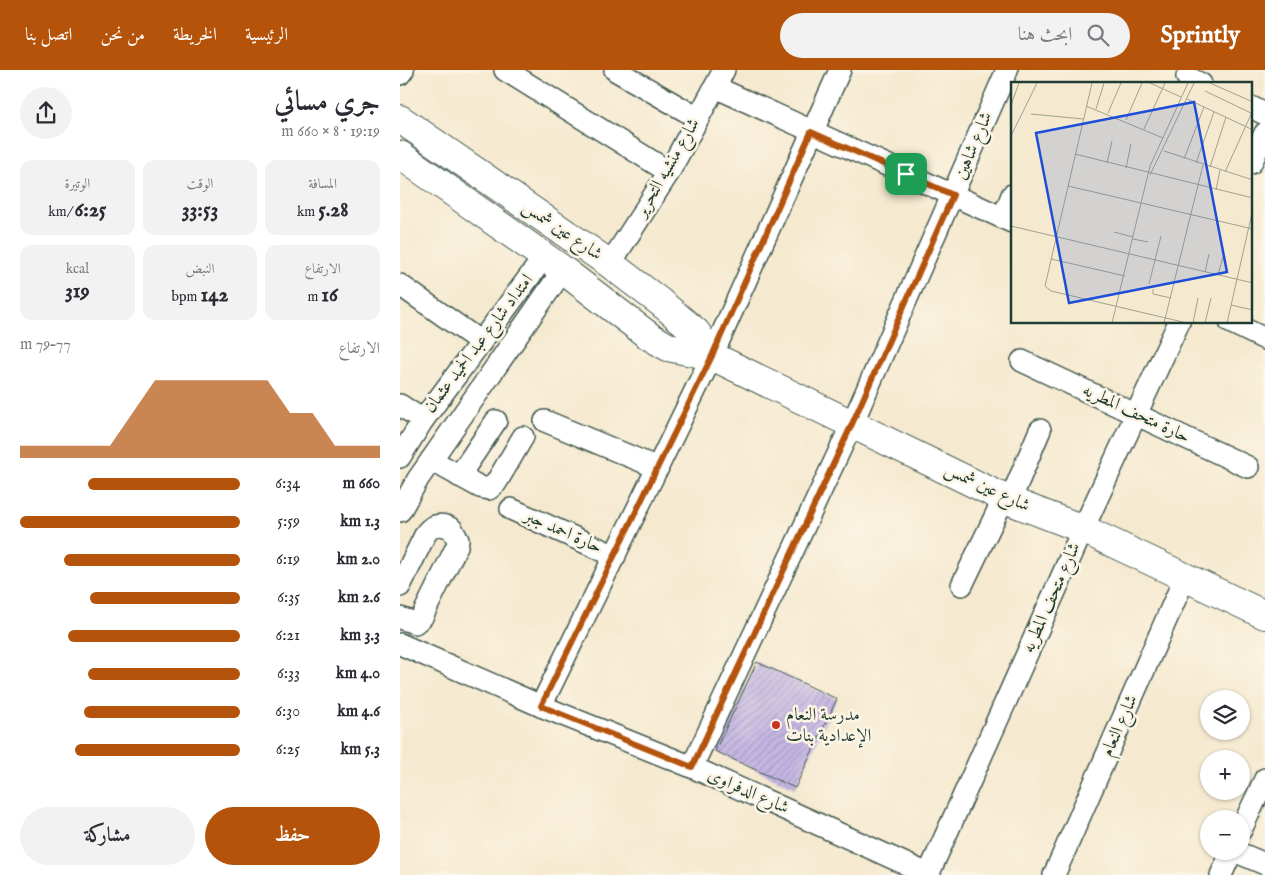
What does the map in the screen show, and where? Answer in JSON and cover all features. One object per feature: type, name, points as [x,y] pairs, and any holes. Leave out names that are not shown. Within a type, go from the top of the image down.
[{"type":"main road","name":"شارع عين شمس","points":[[400,119],[610,264],[696,332],[712,356]]},
{"type":"main road","name":"شارع عين شمس","points":[[400,155],[554,264],[649,336],[668,347],[712,356],[1007,499],[1083,529],[1265,615]]},
{"type":"street","points":[[400,74],[403,70]]},
{"type":"street","points":[[505,70],[669,172]]},
{"type":"street","points":[[615,70],[698,118]]},
{"type":"street","points":[[541,706],[712,356],[840,70]]},
{"type":"street","name":"شارع شاهين","points":[[692,767],[852,424],[1007,70]]},
{"type":"street","points":[[719,78],[811,132],[1008,220],[1011,201]]},
{"type":"street","name":"شارع منشيه التحرير","points":[[610,264],[669,172],[719,78]]},
{"type":"street","points":[[1252,108],[1265,114]]},
{"type":"street","points":[[1252,161],[1265,133]]},
{"type":"street","points":[[400,511],[418,479],[554,264]]},
{"type":"street","name":"امتداد شارع عبد الحميد عثمان","points":[[400,457],[423,420],[481,342],[554,264]]},
{"type":"street","points":[[400,285],[481,342]]},
{"type":"street","name":"شارع متحف المطريه","points":[[923,874],[1178,324]]},
{"type":"street","points":[[1234,324],[1265,339]]},
{"type":"street","name":"حارة متحف المطريه","points":[[1022,361],[1248,467]]},
{"type":"street","points":[[400,405],[423,420]]},
{"type":"street","points":[[459,476],[496,420]]},
{"type":"street","points":[[545,421],[658,468]]},
{"type":"street","points":[[962,586],[1040,430]]},
{"type":"street","points":[[431,460],[484,489],[493,487],[523,437]]},
{"type":"street","name":"حارة احمد جبر","points":[[511,509],[615,556]]},
{"type":"street","points":[[400,586],[426,533],[430,529],[441,525],[452,529],[456,534],[457,546],[422,617],[414,623],[400,618]]},
{"type":"street","name":"شارع النعام","points":[[1054,875],[1185,577]]},
{"type":"street","name":"شارع الدفراوى","points":[[400,644],[541,706],[692,767],[923,874]]},
{"type":"street","points":[[1250,811],[1265,779]]},
{"type":"street","points":[[1250,858],[1265,864]]},
{"type":"street","points":[[1221,875],[1228,860]]},
{"type":"building","name":"مدرسة النعام الإعدادية بنات","points":[[757,662],[837,699],[795,788],[715,751]]},
{"type":"place","name":"مدرسة النعام الإعدادية بنات","points":[[776,725]]},
{"type":"route","points":[[811,132],[906,174],[953,195],[852,424],[692,767],[541,706],[712,356],[811,132]]}]
